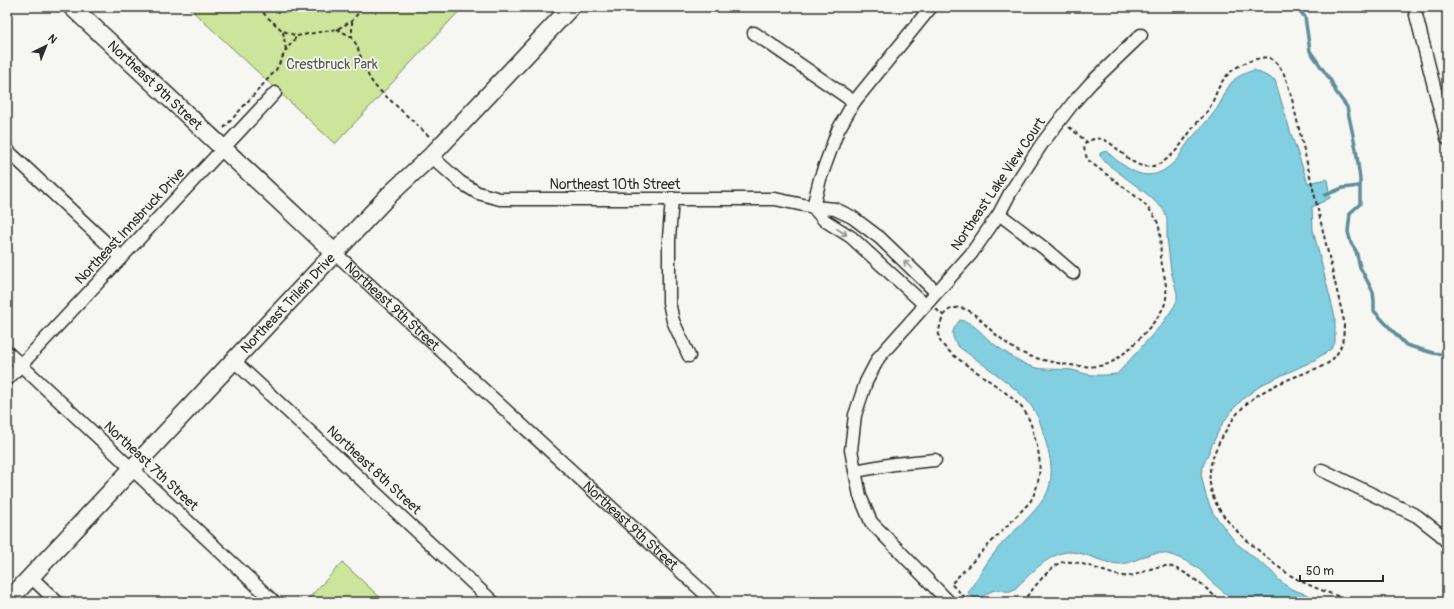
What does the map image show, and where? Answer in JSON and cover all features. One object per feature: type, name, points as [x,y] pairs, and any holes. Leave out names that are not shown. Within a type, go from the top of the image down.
[{"type":"street","name":"Northeast 9th Street","points":[[72,7],[335,253],[714,602]]},
{"type":"street","name":"Northeast Trilein Drive","points":[[7,602],[389,195],[435,151],[571,7]]},
{"type":"street","points":[[925,305],[851,237],[824,220],[813,207],[820,179],[838,130],[854,102],[931,7]]},
{"type":"street","points":[[1414,7],[1444,112],[1447,138]]},
{"type":"street","points":[[754,33],[854,102]]},
{"type":"street","name":"Northeast Lake View Court","points":[[949,602],[871,522],[860,496],[851,450],[855,415],[866,382],[879,356],[971,254],[999,214],[1010,193],[1041,144],[1060,119],[1091,83],[1141,35]]},
{"type":"street","name":"Northeast Innsbruck Drive","points":[[7,380],[275,93]]},
{"type":"street","points":[[7,150],[122,257]]},
{"type":"street","name":"Northeast 10th Street","points":[[435,151],[460,182],[478,193],[500,199],[775,199],[813,207],[834,209],[852,217],[880,238],[936,292]]},
{"type":"street","points":[[672,198],[669,239],[669,302],[673,320],[689,356]]},
{"type":"street","points":[[999,214],[1073,272]]},
{"type":"street","name":"Northeast 7th Street","points":[[7,352],[274,602]]},
{"type":"street","name":"Northeast 8th Street","points":[[234,361],[493,602]]},
{"type":"street","points":[[855,471],[894,464],[935,460]]},
{"type":"street","points":[[1322,470],[1417,516],[1440,534],[1447,542]]},
{"type":"street","points":[[31,577],[57,602]]},
{"type":"path","points":[[259,7],[266,16],[283,31],[297,36],[337,30],[352,21],[363,7]]},
{"type":"path","points":[[352,21],[352,37],[370,79],[435,151]]},
{"type":"path","points":[[337,30],[352,37]]},
{"type":"path","points":[[283,31],[286,50]]},
{"type":"path","points":[[224,128],[276,70],[286,50],[297,36]]},
{"type":"path","points":[[970,602],[951,584],[1030,502],[1034,495],[1038,480],[1039,457],[1031,426],[1023,410],[996,386],[954,356],[942,343],[939,338],[939,332],[944,316],[952,309],[964,308],[972,312],[992,331],[1019,352],[1049,361],[1083,366],[1094,366],[1105,365],[1115,361],[1157,318],[1165,305],[1166,287],[1157,220],[1146,206],[1088,159],[1085,155],[1084,148],[1087,142],[1094,138],[1107,141],[1137,165],[1143,168],[1159,164],[1171,154],[1210,108],[1220,86],[1232,71],[1241,64],[1250,60],[1268,58],[1276,62],[1284,74],[1302,135],[1344,321],[1343,344],[1332,360],[1325,365],[1275,386],[1251,400],[1242,408],[1233,420],[1218,447],[1211,465],[1210,484],[1214,500],[1227,522],[1276,566],[1300,581],[1354,602]]},
{"type":"path","points":[[1060,119],[1087,142]]},
{"type":"path","points":[[1022,602],[1052,568],[1060,563],[1068,562],[1078,563],[1120,576],[1130,576],[1150,568],[1167,566],[1174,568],[1189,577],[1221,602]]},
{"type":"green space","name":"Crestbruck Park","points":[[188,7],[463,7],[335,144]]},
{"type":"green space","points":[[343,563],[385,602],[305,602]]},
{"type":"water","points":[[1254,70],[1275,80],[1291,134],[1308,183],[1327,179],[1330,198],[1312,207],[1313,230],[1335,317],[1335,343],[1331,349],[1313,361],[1263,384],[1245,397],[1232,410],[1221,426],[1203,466],[1201,474],[1206,496],[1213,513],[1236,543],[1291,589],[1328,602],[1235,602],[1199,569],[1190,563],[1167,554],[1152,554],[1125,564],[1120,564],[1070,552],[1057,555],[1045,562],[1013,590],[995,590],[977,600],[968,593],[995,552],[1030,516],[1046,495],[1050,484],[1051,467],[1042,428],[1032,407],[1018,391],[959,347],[954,340],[953,330],[960,320],[965,321],[976,328],[1006,353],[1035,368],[1072,370],[1094,375],[1117,374],[1162,324],[1175,305],[1177,293],[1171,271],[1167,237],[1167,218],[1163,209],[1147,194],[1106,163],[1100,156],[1100,153],[1106,151],[1124,166],[1141,174],[1150,175],[1159,173],[1178,158],[1188,142],[1210,118],[1221,102],[1229,85],[1238,77]]},
{"type":"waterway","points":[[1294,7],[1298,9],[1305,17],[1310,51],[1347,107],[1356,149],[1360,179],[1360,204],[1350,213],[1348,232],[1351,243],[1356,251],[1360,267],[1373,292],[1374,311],[1406,345],[1433,353],[1447,355]]},
{"type":"waterway","points":[[1325,195],[1343,188],[1359,186]]}]
